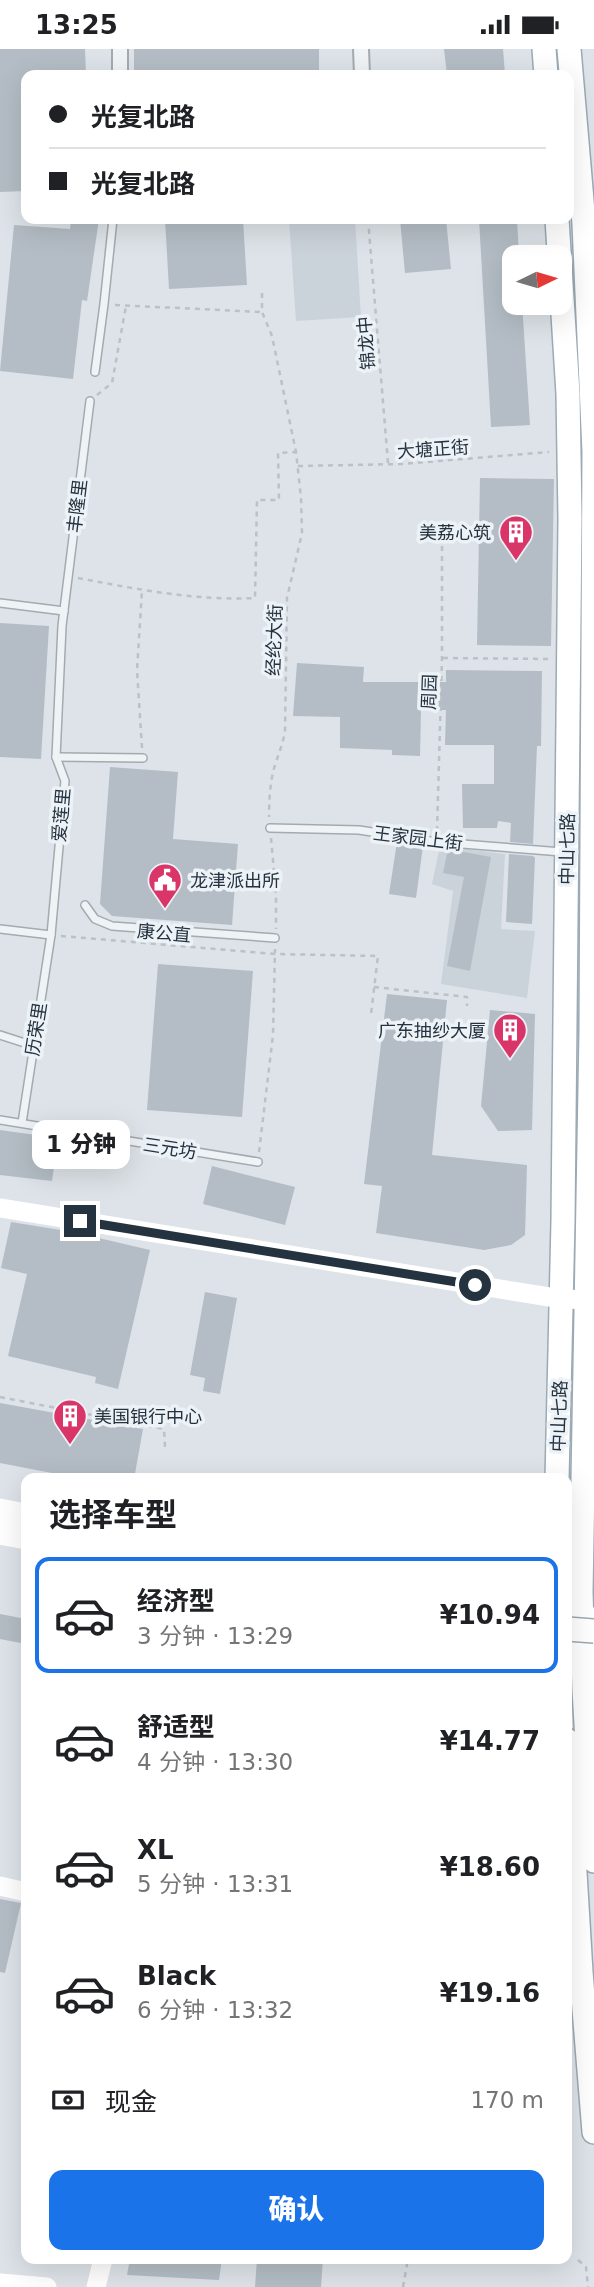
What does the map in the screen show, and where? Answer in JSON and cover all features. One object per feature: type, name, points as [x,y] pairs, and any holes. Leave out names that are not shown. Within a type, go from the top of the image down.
[{"type":"main road","points":[[544,49],[546,70]]},
{"type":"main road","name":"中山七路","points":[[569,49],[571,70]]},
{"type":"main road","name":"中山七路","points":[[574,93],[589,224],[593,359],[592,1128],[581,1630],[594,1861]]},
{"type":"main road","name":"中山七路","points":[[557,224],[564,309],[569,451],[569,659],[562,1299],[557,1473]]},
{"type":"main road","points":[[0,1522],[21,1526]]},
{"type":"main road","points":[[572,1823],[594,2132]]},
{"type":"street","points":[[120,49],[120,70]]},
{"type":"street","points":[[361,49],[362,70]]},
{"type":"street","points":[[0,1208],[562,1299],[590,1300]]},
{"type":"street","points":[[0,1508],[21,1512]]},
{"type":"street","points":[[0,1535],[21,1539]]},
{"type":"street","points":[[0,1886],[21,1891]]},
{"type":"street","points":[[96,2287],[102,2264]]},
{"type":"street","points":[[0,2283],[47,2287]]},
{"type":"lane","points":[[95,372],[112,224]]},
{"type":"lane","name":"丰隆里","points":[[64,611],[90,401]]},
{"type":"lane","points":[[0,603],[64,611]]},
{"type":"lane","name":"爱莲里","points":[[51,935],[65,781],[56,757],[64,611]]},
{"type":"lane","points":[[56,757],[143,758]]},
{"type":"lane","name":"王家园上街","points":[[270,828],[359,830],[437,842],[567,853]]},
{"type":"lane","points":[[85,905],[95,919],[112,926],[275,938]]},
{"type":"lane","points":[[0,929],[51,935]]},
{"type":"lane","name":"历荣里","points":[[22,1123],[51,935]]},
{"type":"lane","points":[[0,1035],[34,1046]]},
{"type":"lane","name":"三元坊","points":[[0,1120],[258,1162]]},
{"type":"path","name":"锦龙中","points":[[368,224],[388,464]]},
{"type":"path","name":"经纶大街","points":[[258,1162],[273,1035],[276,895],[269,805],[274,766],[285,731],[287,598],[302,533],[296,451],[272,336],[262,312],[262,293]]},
{"type":"path","points":[[104,304],[262,312]]},
{"type":"path","points":[[90,401],[112,383],[126,306]]},
{"type":"path","points":[[68,576],[142,590],[228,600],[255,599],[257,500],[279,500],[278,453],[296,451]]},
{"type":"path","name":"大塘正街","points":[[298,466],[388,464],[569,451]]},
{"type":"path","name":"周园","points":[[437,842],[442,544]]},
{"type":"path","points":[[142,590],[137,670],[143,758]]},
{"type":"path","points":[[442,658],[569,659]]},
{"type":"path","name":"康公直","points":[[51,935],[275,954],[378,956],[374,987]]},
{"type":"path","points":[[371,1014],[374,987],[467,997],[467,1006]]},
{"type":"path","points":[[0,1397],[164,1430],[165,1447]]},
{"type":"path","points":[[578,2260],[586,2267],[588,2287]]},
{"type":"path","points":[[403,2287],[407,2264]]},
{"type":"shaded area","points":[[289,224],[355,224],[361,317],[296,321]]},
{"type":"shaded area","points":[[440,846],[505,854],[501,929],[535,931],[527,998],[441,984],[453,891],[432,884]]},
{"type":"building","points":[[0,49],[85,49],[86,70],[21,70],[21,191],[0,192]]},
{"type":"building","points":[[134,49],[319,49],[319,70],[134,70]]},
{"type":"building","points":[[444,49],[503,49],[505,70],[446,70]]},
{"type":"building","points":[[70,224],[98,224],[87,301],[82,300],[73,379],[0,371],[14,225],[70,229]]},
{"type":"building","points":[[165,224],[243,224],[247,285],[169,289]]},
{"type":"building","points":[[400,224],[446,224],[451,269],[405,273]]},
{"type":"building","points":[[479,224],[517,224],[518,245],[502,245],[502,315],[523,315],[530,425],[491,427]]},
{"type":"building","name":"美荔心筑","points":[[480,478],[554,479],[551,646],[477,645]]},
{"type":"building","points":[[0,623],[49,626],[41,759],[0,757]]},
{"type":"building","points":[[297,663],[364,667],[363,682],[446,682],[446,670],[542,671],[541,746],[537,746],[533,844],[510,842],[511,823],[498,821],[497,828],[463,828],[462,784],[494,784],[494,745],[445,745],[446,710],[421,710],[420,756],[392,755],[392,750],[340,748],[340,717],[293,716]]},
{"type":"building","points":[[110,767],[178,772],[173,839],[238,844],[232,925],[112,916],[100,904]]},
{"type":"building","points":[[397,842],[423,846],[416,898],[389,894]]},
{"type":"building","points":[[448,849],[491,857],[470,971],[447,966],[464,877],[443,873]]},
{"type":"building","points":[[509,854],[535,858],[532,924],[506,922]]},
{"type":"building","points":[[158,964],[253,971],[242,1117],[147,1110]]},
{"type":"building","points":[[387,994],[447,1000],[432,1155],[527,1165],[525,1235],[511,1245],[484,1250],[376,1233],[382,1186],[364,1184]]},
{"type":"building","name":"广东抽纱大厦","points":[[490,1010],[535,1014],[532,1130],[498,1131],[481,1106]]},
{"type":"building","points":[[0,1130],[58,1138],[52,1181],[0,1175]]},
{"type":"building","points":[[212,1166],[295,1187],[285,1225],[203,1204]]},
{"type":"building","points":[[11,1222],[73,1232],[150,1250],[118,1389],[95,1383],[96,1377],[8,1356],[27,1274],[1,1268]]},
{"type":"building","points":[[205,1292],[237,1298],[220,1394],[203,1391],[205,1378],[190,1375]]},
{"type":"building","name":"美国银行中心","points":[[0,1403],[143,1429],[135,1473],[52,1473],[0,1463]]},
{"type":"building","points":[[0,1614],[21,1618],[21,1643],[0,1639]]},
{"type":"building","points":[[0,1899],[21,1903],[5,1973],[0,1972]]},
{"type":"building","points":[[129,2264],[221,2264],[219,2280],[127,2275]]},
{"type":"building","points":[[257,2264],[323,2264],[321,2287],[255,2287]]},
{"type":"place","name":"美荔心筑","points":[[516,562]]},
{"type":"place","name":"龙津派出所","points":[[165,910]]},
{"type":"place","name":"广东抽纱大厦","points":[[510,1060]]},
{"type":"place","name":"美国银行中心","points":[[70,1446]]},
{"type":"route","points":[[80,1221],[475,1285]]}]
